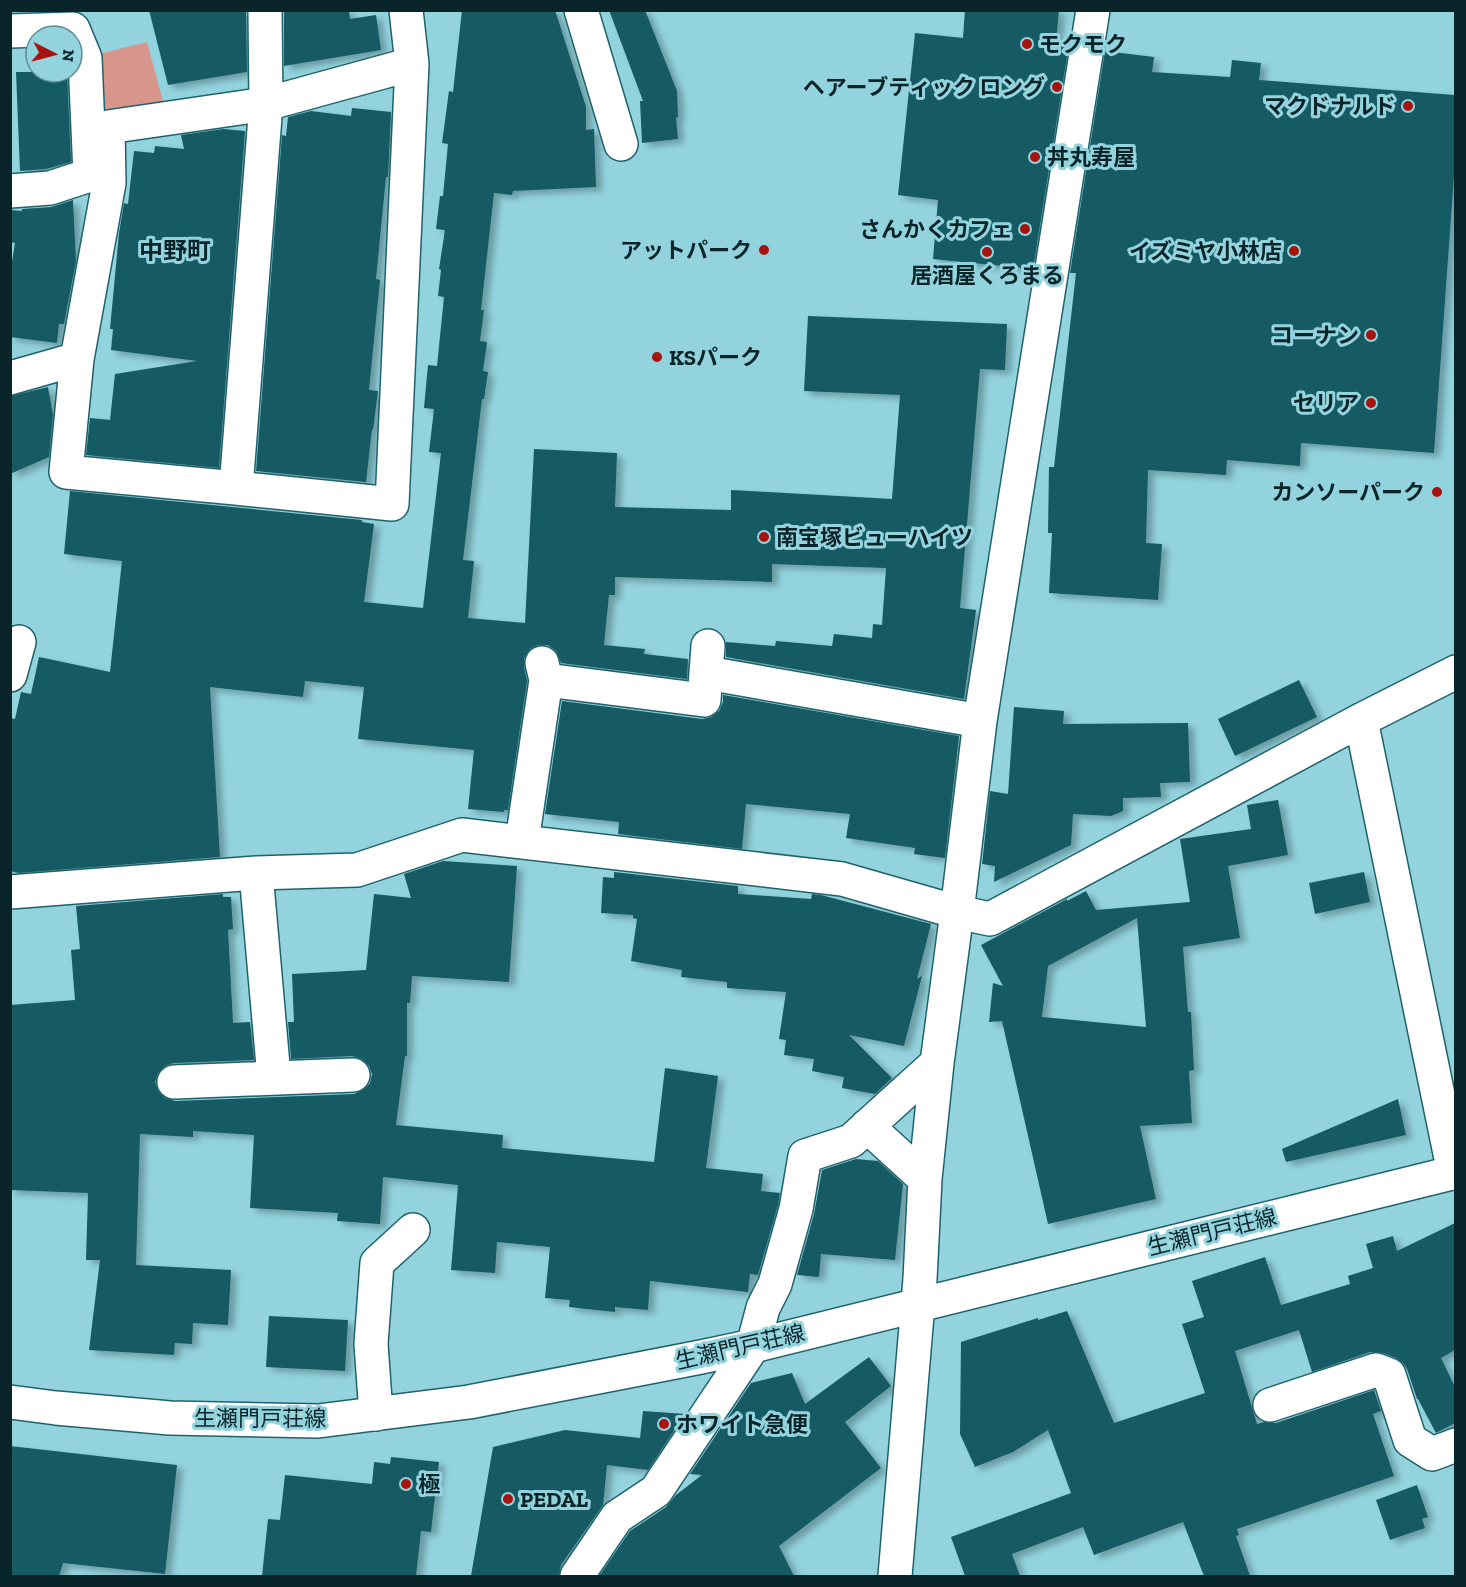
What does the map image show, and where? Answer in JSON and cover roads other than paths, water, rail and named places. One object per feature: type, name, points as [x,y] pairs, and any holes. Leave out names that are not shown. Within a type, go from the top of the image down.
[{"type":"street","points":[[236,488],[266,104],[266,10]]},
{"type":"street","points":[[406,10],[412,64],[392,504],[66,472],[77,359],[109,183],[108,127],[266,104],[412,64]]},
{"type":"street","points":[[580,10],[621,144]]},
{"type":"street","points":[[895,1576],[920,1279],[925,1179],[937,1063],[980,721],[1093,10]]},
{"type":"street","points":[[10,31],[72,29],[86,58],[90,175],[50,188],[11,191],[10,187]]},
{"type":"street","points":[[10,378],[77,359]]},
{"type":"street","points":[[10,675],[19,642]]},
{"type":"street","points":[[522,841],[544,671],[704,700],[707,660],[980,721]]},
{"type":"street","points":[[10,892],[256,873],[357,870],[462,835],[842,879],[990,920],[1361,720],[1455,672]]},
{"type":"street","points":[[1361,720],[1455,1173]]},
{"type":"street","points":[[256,873],[274,1077]]},
{"type":"street","points":[[577,1576],[617,1517],[656,1491],[753,1346],[763,1308],[774,1284],[796,1209],[805,1156],[851,1141],[937,1063]]},
{"type":"street","points":[[174,1082],[354,1075]]},
{"type":"street","points":[[867,1126],[925,1179]]},
{"type":"street","name":"生瀬門戸荘線","points":[[10,1402],[170,1418],[318,1421],[468,1402],[753,1346],[1455,1173]]},
{"type":"street","points":[[376,1414],[371,1344],[377,1263],[413,1230]]},
{"type":"street","points":[[1270,1405],[1376,1370],[1389,1375],[1410,1440],[1432,1454],[1455,1445]]},
{"type":"place","name":"モクモク","points":[[1027,44]]},
{"type":"place","name":"ヘアーブティック ロング","points":[[1057,87]]},
{"type":"place","name":"マクドナルド","points":[[1408,106]]},
{"type":"place","name":"丼丸寿屋","points":[[1035,157]]},
{"type":"place","name":"さんかくカフェ","points":[[1025,229]]},
{"type":"place","name":"アットパーク","points":[[764,250]]},
{"type":"place","name":"イズミヤ小林店","points":[[1294,251]]},
{"type":"place","name":"居酒屋くろまる","points":[[987,252]]},
{"type":"place","name":"コーナン","points":[[1371,335]]},
{"type":"place","name":"KSパーク","points":[[657,357]]},
{"type":"place","name":"セリア","points":[[1371,403]]},
{"type":"place","name":"カンソーパーク","points":[[1437,492]]},
{"type":"place","name":"南宝塚ビューハイツ","points":[[764,537]]},
{"type":"place","name":"ホワイト急便","points":[[664,1424]]},
{"type":"place","name":"極","points":[[406,1484]]},
{"type":"place","name":"PEDAL","points":[[508,1499]]},
{"type":"district","name":"中野町","points":[[175,250]]}]
